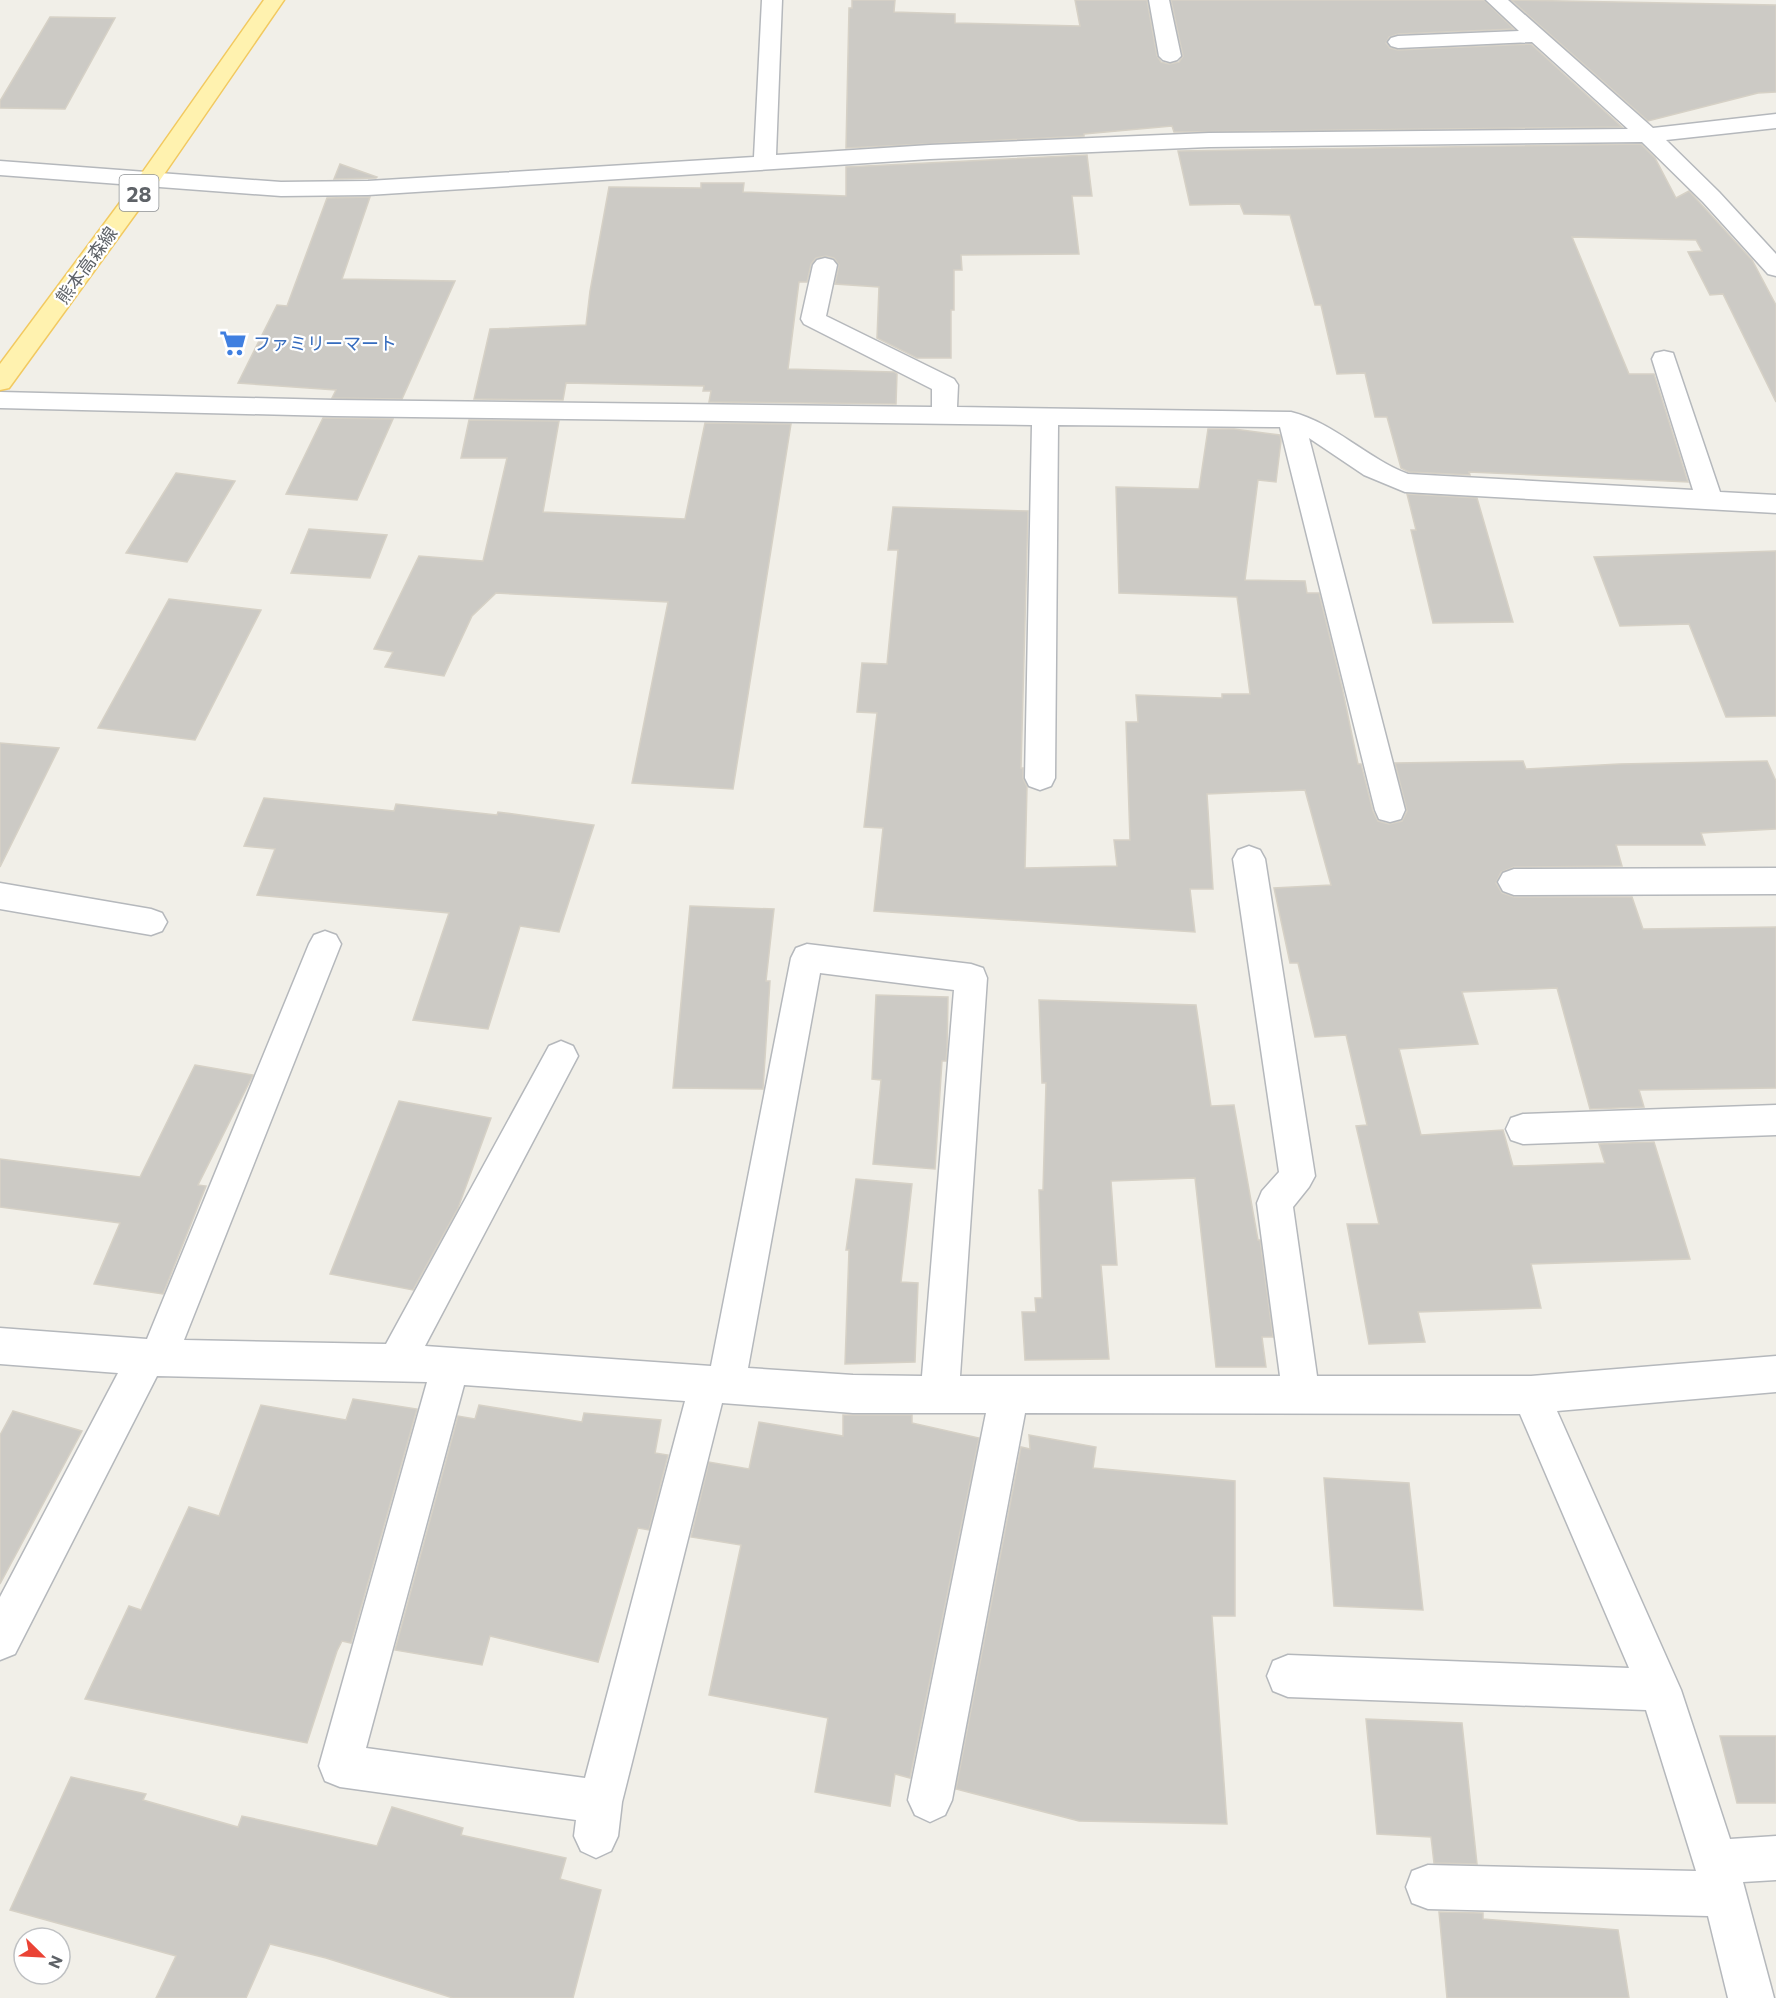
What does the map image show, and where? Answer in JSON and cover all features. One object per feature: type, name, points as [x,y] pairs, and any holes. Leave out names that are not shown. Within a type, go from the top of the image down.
[{"type":"main road","name":"熊本高森線","points":[[0,382],[150,178],[274,0]]},
{"type":"street","points":[[765,162],[772,0]]},
{"type":"street","points":[[1159,0],[1170,56]]},
{"type":"street","points":[[1496,0],[1648,135],[1749,236],[1776,269]]},
{"type":"street","points":[[1398,42],[1537,36]]},
{"type":"street","points":[[0,168],[281,189],[368,188],[765,162],[1209,140],[1648,135],[1776,121]]},
{"type":"street","points":[[825,265],[813,319],[945,385],[944,416]]},
{"type":"street","points":[[1664,359],[1709,500]]},
{"type":"street","points":[[0,400],[334,408],[1291,420],[1306,426],[1382,474],[1405,483],[1776,504]]},
{"type":"street","points":[[1040,778],[1045,417]]},
{"type":"street","points":[[1291,420],[1390,810]]},
{"type":"street","points":[[1249,859],[1298,1176],[1275,1203],[1301,1394]]},
{"type":"street","points":[[1514,882],[1776,881]]},
{"type":"street","points":[[0,896],[150,922]]},
{"type":"street","points":[[0,1639],[152,1358],[326,944]]},
{"type":"street","points":[[450,1366],[340,1766],[598,1819],[717,1385],[807,958],[971,978],[940,1394]]},
{"type":"street","points":[[396,1362],[561,1056]]},
{"type":"street","points":[[1523,1129],[1776,1119]]},
{"type":"street","points":[[0,1346],[152,1358],[396,1362],[853,1394],[1531,1395],[1776,1374]]},
{"type":"street","points":[[930,1800],[1009,1395]]},
{"type":"street","points":[[1531,1395],[1660,1690],[1720,1878],[1751,1998]]},
{"type":"street","points":[[1288,1676],[1660,1690]]},
{"type":"street","points":[[1428,1887],[1720,1878],[1776,1858]]},
{"type":"building","points":[[852,0],[895,0],[894,12],[955,14],[955,23],[1080,26],[1075,0],[1147,0],[1157,56],[1161,62],[1169,64],[1179,62],[1183,56],[1171,0],[1484,0],[1514,29],[1398,34],[1389,37],[1386,43],[1390,48],[1398,50],[1531,44],[1622,127],[1174,132],[1172,126],[1084,134],[1084,136],[846,148],[849,8],[852,8]]},
{"type":"building","points":[[1511,0],[1776,5],[1776,92],[1758,93],[1648,121]]},
{"type":"building","points":[[50,17],[115,18],[65,109],[0,108],[0,101]]},
{"type":"building","points":[[1641,144],[1655,158],[1676,198],[1689,191],[1752,260],[1776,305],[1776,402],[1723,294],[1710,295],[1688,252],[1702,251],[1696,240],[1572,237],[1629,374],[1654,374],[1688,482],[1469,472],[1470,475],[1409,472],[1401,468],[1387,417],[1375,417],[1365,373],[1337,374],[1321,305],[1315,305],[1290,215],[1244,214],[1240,204],[1190,205],[1178,151]]},
{"type":"building","points":[[1087,155],[1092,196],[1072,196],[1079,254],[961,255],[962,270],[954,270],[951,358],[917,358],[877,338],[879,287],[835,284],[839,265],[834,258],[826,256],[816,258],[811,264],[807,282],[799,282],[788,369],[894,372],[897,374],[896,404],[709,402],[711,391],[703,391],[704,386],[566,383],[563,400],[474,399],[490,329],[586,325],[609,187],[701,188],[701,183],[744,183],[743,192],[846,196],[846,167]]},
{"type":"building","points":[[340,164],[377,177],[334,179]]},
{"type":"building","points":[[370,197],[342,279],[455,281],[402,399],[332,398],[336,390],[238,383],[277,305],[287,306],[327,198]]},
{"type":"building","points":[[323,418],[393,419],[357,500],[286,494]]},
{"type":"building","points":[[469,420],[559,421],[543,512],[685,519],[705,423],[791,424],[733,789],[632,783],[668,602],[496,593],[472,616],[444,676],[385,667],[393,652],[374,649],[419,556],[483,561],[507,458],[461,458]]},
{"type":"building","points":[[1208,429],[1234,429],[1280,435],[1276,482],[1258,480],[1245,580],[1305,581],[1307,593],[1319,593],[1358,764],[1361,764],[1373,811],[1378,821],[1389,824],[1402,821],[1407,811],[1395,763],[1523,761],[1526,769],[1619,764],[1767,761],[1776,781],[1776,829],[1701,833],[1705,845],[1616,845],[1622,866],[1514,867],[1501,872],[1496,883],[1502,893],[1514,897],[1632,897],[1643,929],[1776,927],[1776,1088],[1639,1090],[1644,1107],[1590,1109],[1557,988],[1462,992],[1478,1044],[1399,1049],[1421,1135],[1503,1130],[1513,1166],[1605,1163],[1599,1144],[1654,1142],[1690,1259],[1531,1264],[1541,1308],[1418,1312],[1425,1342],[1369,1344],[1347,1224],[1379,1224],[1356,1126],[1367,1125],[1346,1035],[1315,1037],[1298,963],[1290,963],[1274,888],[1331,885],[1305,790],[1207,794],[1213,889],[1190,889],[1195,932],[874,911],[883,828],[864,827],[877,713],[857,712],[862,663],[887,664],[898,550],[888,550],[893,507],[1028,511],[1021,768],[1023,768],[1023,778],[1027,787],[1025,868],[1117,866],[1114,840],[1130,840],[1126,722],[1138,722],[1136,695],[1222,698],[1222,694],[1250,694],[1237,597],[1119,593],[1116,487],[1199,489]]},
{"type":"building","points":[[176,473],[235,481],[187,562],[126,553]]},
{"type":"building","points":[[1407,494],[1477,498],[1513,622],[1433,623],[1411,530],[1416,530]]},
{"type":"building","points":[[309,529],[387,535],[370,578],[291,573]]},
{"type":"building","points":[[1776,551],[1776,716],[1726,717],[1689,624],[1620,626],[1594,557]]},
{"type":"building","points":[[169,599],[261,610],[195,740],[98,728]]},
{"type":"building","points":[[0,743],[59,748],[0,867]]},
{"type":"building","points":[[264,798],[394,811],[396,804],[497,815],[498,812],[594,825],[559,932],[520,926],[488,1029],[413,1020],[449,913],[257,895],[275,849],[244,846]]},
{"type":"building","points":[[690,906],[774,909],[766,981],[770,981],[763,1089],[673,1088]]},
{"type":"building","points":[[876,995],[948,997],[947,1051],[946,1061],[942,1061],[935,1169],[873,1164],[881,1080],[872,1079]]},
{"type":"building","points":[[1039,1000],[1196,1005],[1211,1106],[1234,1105],[1258,1240],[1260,1240],[1273,1337],[1262,1337],[1266,1367],[1216,1367],[1195,1178],[1111,1181],[1117,1265],[1101,1265],[1109,1359],[1025,1360],[1022,1312],[1036,1312],[1035,1298],[1042,1298],[1039,1190],[1043,1190],[1046,1083],[1042,1083]]},
{"type":"building","points":[[195,1065],[253,1075],[198,1185],[206,1186],[163,1294],[94,1284],[120,1223],[0,1207],[0,1159],[140,1177]]},
{"type":"building","points":[[399,1101],[491,1118],[458,1208],[413,1290],[330,1274]]},
{"type":"building","points":[[856,1179],[912,1184],[901,1282],[918,1283],[915,1362],[845,1364],[849,1250],[846,1250]]},
{"type":"building","points":[[353,1399],[417,1409],[351,1643],[342,1641],[337,1651],[307,1743],[85,1699],[129,1606],[141,1610],[189,1507],[219,1516],[261,1405],[346,1420]]},
{"type":"building","points":[[479,1405],[582,1422],[584,1413],[661,1420],[655,1453],[668,1455],[649,1530],[638,1528],[598,1662],[490,1636],[482,1665],[395,1650],[458,1416],[475,1419]]},
{"type":"building","points":[[13,1411],[82,1431],[0,1584],[0,1435]]},
{"type":"building","points":[[843,1415],[912,1415],[912,1423],[979,1438],[910,1778],[895,1774],[890,1806],[815,1792],[828,1718],[709,1695],[741,1545],[691,1537],[709,1462],[749,1469],[759,1422],[843,1436]]},
{"type":"building","points":[[1029,1435],[1096,1447],[1093,1468],[1235,1481],[1235,1616],[1212,1616],[1227,1824],[1079,1821],[956,1789],[1021,1447],[1030,1449]]},
{"type":"building","points":[[1324,1478],[1409,1483],[1423,1610],[1334,1606]]},
{"type":"building","points":[[1366,1719],[1462,1723],[1477,1864],[1434,1863],[1431,1837],[1377,1834]]},
{"type":"building","points":[[1720,1736],[1776,1736],[1776,1803],[1737,1803]]},
{"type":"building","points":[[71,1777],[146,1794],[143,1800],[238,1827],[242,1816],[377,1846],[392,1807],[463,1828],[461,1835],[566,1858],[560,1879],[601,1890],[573,1998],[453,1998],[326,1958],[270,1944],[246,1998],[156,1998],[176,1956],[10,1910]]},
{"type":"building","points":[[1439,1912],[1483,1913],[1483,1919],[1618,1930],[1629,1998],[1447,1998]]},
{"type":"place","name":"ファミリーマート","points":[[233,343]]}]
